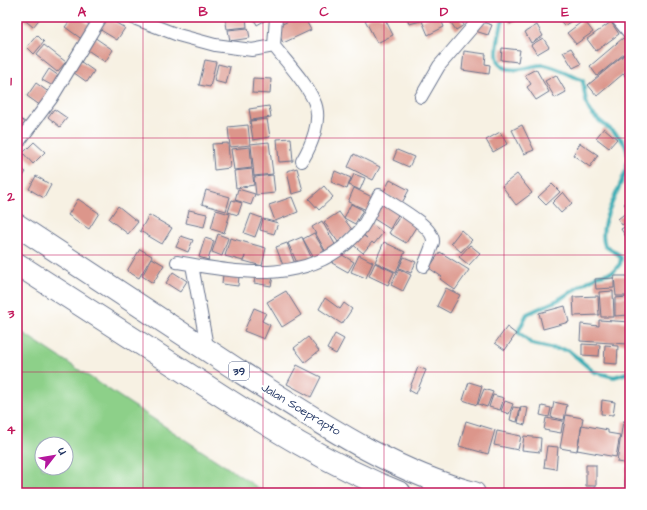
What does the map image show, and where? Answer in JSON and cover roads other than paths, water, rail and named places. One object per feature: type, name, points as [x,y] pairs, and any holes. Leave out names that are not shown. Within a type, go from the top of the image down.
[{"type":"highway","name":"Jalan Soeprapto","points":[[17,225],[286,401],[366,449],[452,487],[474,493]]},
{"type":"highway","name":"39","points":[[17,264],[270,427],[318,456],[368,481],[400,493]]},
{"type":"street","points":[[17,144],[51,99],[101,17]]},
{"type":"street","points":[[131,17],[153,26],[215,45],[252,50],[274,46]]},
{"type":"street","points":[[276,17],[274,46],[306,89],[316,108],[317,118],[309,150],[302,161]]},
{"type":"street","points":[[421,97],[439,66],[481,17]]},
{"type":"street","points":[[616,17],[630,34]]},
{"type":"street","points":[[177,262],[241,273],[280,272],[319,261],[341,248],[360,230],[379,195],[423,224],[431,232],[433,241],[424,266]]},
{"type":"street","points":[[192,265],[206,341],[205,349]]},
{"type":"waterway","points":[[503,17],[497,53],[498,60],[502,66],[509,69],[521,69],[545,65],[560,70],[583,81],[588,108],[595,117],[614,132],[624,143],[627,150],[628,159],[623,179],[604,225],[603,236],[605,246],[618,254],[621,258],[620,264],[613,272],[597,276],[558,300],[527,314],[518,332],[532,344],[568,350],[594,372],[614,377],[630,372]]}]
